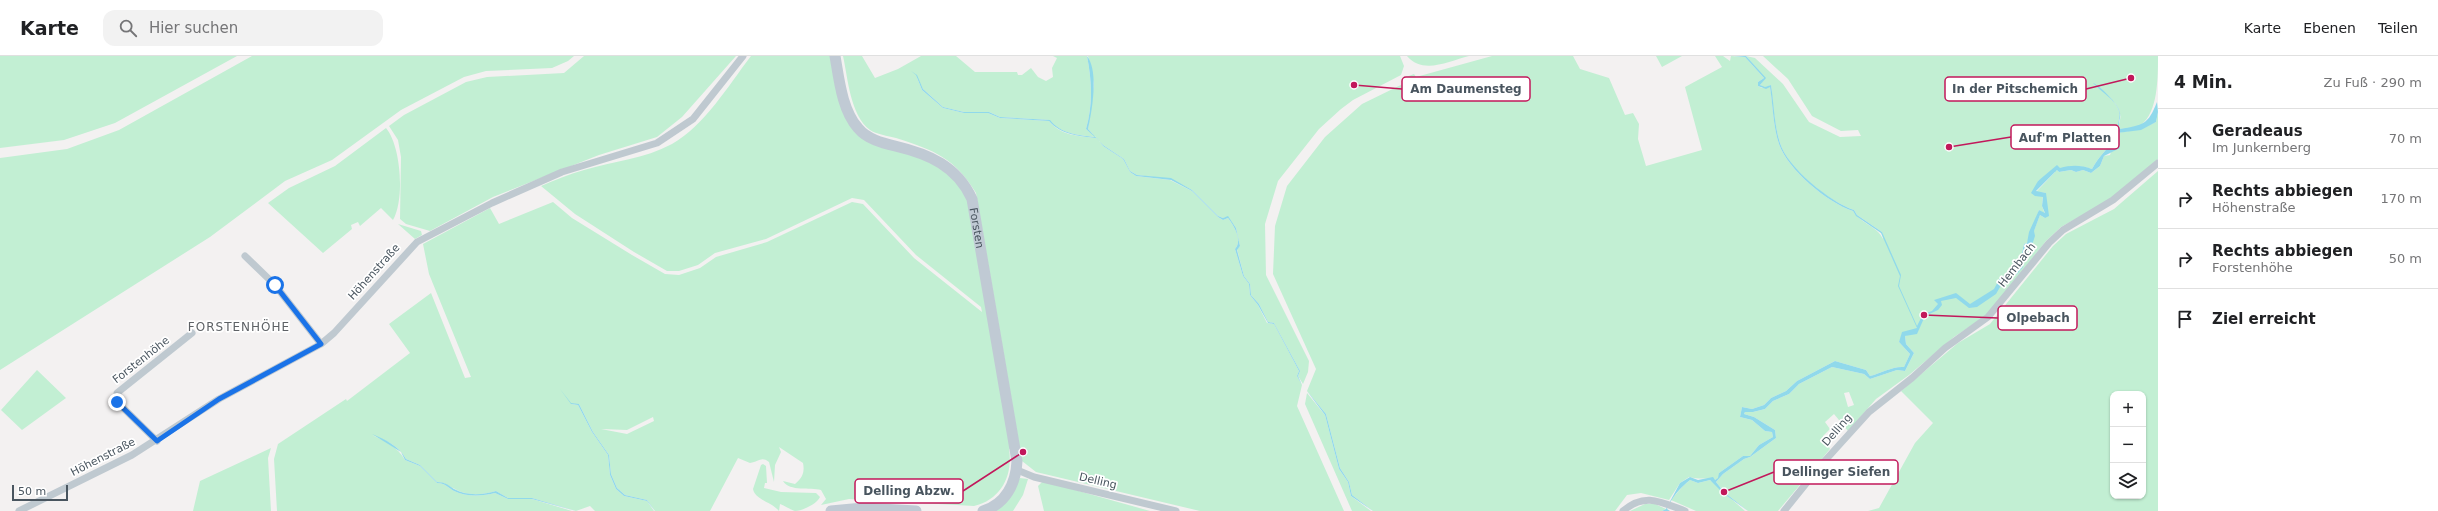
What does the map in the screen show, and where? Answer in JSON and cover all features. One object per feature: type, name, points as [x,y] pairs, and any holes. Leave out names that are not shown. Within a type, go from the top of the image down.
[{"type":"street","name":"Höhenstraße","points":[[19,511],[132,455],[157,441],[219,399],[321,344],[334,333],[417,242],[492,203],[548,178],[657,143],[693,119],[743,56]]},
{"type":"street","name":"Forsten","points":[[835,56],[845,105],[857,128],[874,140],[911,150],[940,161],[961,180],[972,199],[1016,452],[1017,470]]},
{"type":"street","name":"Hembach","points":[[1898,388],[1953,341],[1988,317],[2049,243],[2063,230],[2113,200],[2158,163]]},
{"type":"street","points":[[245,256],[275,285],[321,344]]},
{"type":"street","name":"Forstenhöhe","points":[[157,441],[117,402],[117,393],[192,333]]},
{"type":"street","name":"Delling","points":[[1784,511],[1861,420],[1898,388]]},
{"type":"street","points":[[983,511],[996,504],[1006,496],[1012,486],[1017,470]]},
{"type":"street","name":"Delling","points":[[1017,470],[1034,477],[1176,511]]},
{"type":"street","points":[[1624,511],[1634,503],[1645,500],[1668,505],[1685,511]]},
{"type":"street","points":[[831,511],[863,508],[916,511]]},
{"type":"green space","points":[[0,56],[237,56],[115,123],[64,140],[0,148]]},
{"type":"green space","points":[[252,56],[574,56],[568,61],[552,68],[486,71],[464,77],[401,110],[332,160],[285,181],[210,237],[0,370],[0,158],[67,149],[119,130]]},
{"type":"green space","points":[[584,56],[736,56],[682,117],[657,137],[599,155],[493,197],[430,231],[406,224],[400,219],[401,157],[398,140],[389,126],[404,115],[466,82],[487,77],[564,73]]},
{"type":"green space","points":[[751,56],[832,56],[850,123],[946,169],[966,192],[1013,448],[1009,449],[1009,468],[1004,485],[992,498],[984,503],[974,506],[849,499],[821,505],[826,499],[821,490],[790,487],[783,481],[795,484],[802,475],[804,467],[803,463],[779,447],[781,452],[775,465],[774,482],[769,462],[766,460],[762,459],[750,463],[738,458],[710,511],[655,511],[647,500],[625,495],[617,488],[611,474],[609,455],[593,432],[579,404],[571,404],[578,405],[592,432],[608,455],[610,475],[616,489],[624,496],[647,501],[654,511],[595,511],[590,506],[576,511],[532,498],[508,498],[496,491],[480,494],[464,493],[444,483],[437,482],[420,465],[406,459],[396,447],[387,441],[372,435],[399,451],[405,460],[420,466],[437,483],[444,484],[459,493],[474,495],[485,495],[495,493],[508,499],[532,499],[572,511],[277,511],[274,459],[278,444],[346,399],[347,401],[410,353],[389,324],[431,293],[465,378],[471,377],[429,274],[423,244],[490,208],[499,224],[553,202],[572,218],[632,255],[665,274],[679,275],[700,268],[716,257],[767,242],[852,202],[863,204],[914,258],[982,312],[981,307],[916,255],[864,200],[852,198],[766,239],[715,253],[698,265],[679,271],[667,271],[634,252],[575,214],[541,186],[562,177],[595,167],[651,153],[672,144],[684,136],[705,116],[725,92]],"holes":[[[653,417],[654,421],[627,434],[601,429],[627,430]]]},
{"type":"green space","points":[[843,56],[862,56],[875,78],[898,69],[921,56],[956,56],[975,72],[1017,72],[1018,75],[1022,75],[1031,68],[1038,77],[1046,81],[1053,77],[1052,68],[1057,58],[1053,56],[1087,56],[1090,75],[1091,102],[1086,129],[1096,137],[1064,131],[1049,120],[1000,117],[989,112],[964,112],[943,107],[923,89],[916,75],[922,90],[943,108],[964,113],[988,113],[1000,118],[1049,121],[1059,130],[1077,136],[1097,138],[1103,146],[1123,159],[1130,172],[1136,176],[1170,180],[1192,191],[1218,217],[1223,220],[1228,218],[1237,233],[1238,241],[1235,249],[1243,276],[1249,284],[1250,295],[1258,305],[1267,323],[1274,324],[1299,371],[1297,376],[1302,385],[1297,406],[1344,511],[1200,511],[1036,472],[1022,461],[976,193],[960,171],[942,157],[922,147],[870,130],[863,123],[854,106],[851,96]]},
{"type":"green space","points":[[1088,56],[1400,56],[1404,66],[1401,75],[1353,100],[1319,129],[1278,181],[1265,224],[1266,275],[1309,361],[1308,372],[1303,384],[1298,376],[1300,371],[1274,323],[1268,322],[1259,304],[1251,295],[1250,284],[1244,276],[1237,249],[1240,246],[1236,228],[1228,217],[1223,218],[1218,216],[1192,190],[1171,179],[1137,175],[1130,171],[1124,159],[1103,145],[1088,129],[1094,84]]},
{"type":"green space","points":[[1407,56],[1469,56],[1428,66],[1413,62]]},
{"type":"green space","points":[[1492,56],[1573,56],[1580,69],[1609,78],[1625,115],[1633,113],[1639,124],[1638,139],[1646,166],[1702,150],[1685,87],[1722,67],[1715,56],[1723,56],[1730,61],[1731,56],[1745,57],[1764,78],[1758,82],[1758,86],[1762,88],[1764,87],[1760,85],[1765,78],[1746,56],[1755,58],[1783,84],[1809,122],[1840,137],[1861,136],[1858,130],[1841,131],[1812,116],[1788,79],[1763,56],[2158,56],[2156,94],[2151,112],[2147,119],[2141,125],[2134,127],[2120,129],[2118,125],[2119,130],[2111,135],[2114,140],[2092,169],[2077,166],[2064,168],[2058,171],[2071,170],[2076,172],[2083,170],[2091,173],[2100,166],[2104,156],[2110,155],[2117,133],[2141,129],[2156,122],[2158,112],[2158,159],[2113,198],[2061,227],[2046,241],[1995,306],[1984,317],[1954,337],[1909,375],[1876,399],[1848,431],[1834,414],[1825,422],[1830,429],[1823,436],[1830,449],[1778,511],[1748,511],[1724,492],[1716,482],[1723,474],[1744,459],[1750,457],[1776,438],[1775,430],[1754,417],[1744,414],[1745,412],[1765,409],[1773,401],[1789,394],[1799,384],[1832,367],[1864,374],[1870,379],[1897,370],[1905,371],[1914,353],[1906,344],[1905,336],[1907,335],[1904,332],[1899,342],[1910,354],[1904,367],[1891,369],[1870,376],[1866,370],[1835,361],[1797,381],[1786,391],[1771,398],[1764,405],[1752,409],[1742,407],[1740,417],[1752,420],[1765,431],[1772,432],[1773,437],[1759,445],[1750,456],[1743,456],[1719,473],[1719,478],[1715,480],[1689,477],[1680,483],[1669,500],[1641,493],[1627,495],[1615,511],[1373,511],[1352,495],[1349,482],[1340,468],[1326,414],[1307,391],[1316,369],[1273,274],[1275,226],[1287,186],[1325,137],[1362,104],[1409,81],[1406,77],[1414,74],[1416,77]],"holes":[[[2094,82],[2114,101],[2117,107],[2100,89]],[[1771,85],[1774,114],[1780,143],[1784,153],[1791,163],[1822,192],[1833,200],[1854,210],[1857,215],[1882,232],[1883,239],[1877,231],[1860,219],[1853,211],[1832,201],[1821,193],[1800,175],[1791,164],[1784,154],[1777,137],[1770,86],[1768,86]],[[2117,107],[2120,112],[2118,125],[2119,114]],[[2056,172],[2036,192],[2046,193],[2045,218],[2040,215],[2017,274],[2009,278],[2019,267],[2024,244],[2027,243],[2039,210],[2045,214],[2042,206],[2043,196],[2035,196],[2038,181]],[[1849,392],[1854,405],[1848,407],[1844,393]]]},
{"type":"green space","points":[[1656,56],[1682,56],[1662,67]]},
{"type":"green space","points":[[386,128],[395,147],[400,173],[399,199],[397,211],[393,220],[381,208],[360,226],[358,222],[351,225],[352,229],[323,253],[268,203],[289,188],[335,166]]},
{"type":"green space","points":[[2158,171],[2158,511],[1868,511],[1879,508],[1915,443],[1933,423],[1901,391],[1958,343],[1990,324],[2053,246],[2066,234],[2114,209]]},
{"type":"green space","points":[[398,224],[421,231],[422,235],[415,239]]},
{"type":"green space","points":[[37,370],[66,398],[22,430],[1,410]]},
{"type":"green space","points":[[1307,393],[1325,415],[1339,469],[1348,482],[1351,496],[1371,511],[1352,511],[1305,404]]},
{"type":"green space","points":[[271,448],[268,458],[271,511],[193,511],[200,481]]},
{"type":"green space","points":[[763,464],[766,466],[767,483],[765,483],[764,488],[781,492],[816,493],[820,497],[813,505],[798,511],[780,504],[779,511],[754,493],[753,489],[761,465]]},
{"type":"green space","points":[[1020,478],[1028,479],[1023,495],[1013,511],[991,511]]},
{"type":"green space","points":[[1690,480],[1698,483],[1710,480],[1745,511],[1696,511],[1671,500]]},
{"type":"green space","points":[[1043,481],[1150,511],[1044,511],[1038,486]]},
{"type":"green space","points":[[1645,504],[1655,504],[1666,509],[1662,511],[1630,511]]},
{"type":"water","points":[[1087,56],[1091,63],[1094,81],[1093,102],[1088,129],[1096,138],[1071,134],[1065,132],[1054,126],[1049,121],[1000,118],[988,113],[964,113],[943,108],[922,90],[916,75],[911,71],[917,75],[923,89],[943,107],[964,112],[989,112],[1000,117],[1050,120],[1054,125],[1070,133],[1095,137],[1086,129],[1091,102],[1090,75]]},
{"type":"water","points":[[1734,56],[1746,56],[1766,78],[1760,85],[1765,87],[1771,85],[1775,121],[1780,143],[1784,152],[1800,173],[1833,200],[1854,210],[1857,215],[1882,232],[1901,275],[1899,286],[1917,326],[1923,314],[1932,311],[1938,304],[1934,300],[1956,293],[1970,304],[1994,289],[2000,278],[2013,272],[2019,267],[2024,244],[2027,243],[2029,232],[2039,210],[2045,213],[2042,206],[2043,197],[2035,196],[2031,193],[2038,181],[2057,165],[2060,168],[2076,166],[2092,169],[2114,140],[2111,135],[2119,130],[2119,111],[2111,99],[2093,83],[2100,87],[2108,95],[2119,109],[2120,129],[2144,123],[2151,115],[2157,102],[2158,112],[2156,122],[2141,130],[2117,133],[2116,137],[2120,148],[2104,156],[2100,166],[2091,173],[2083,170],[2076,172],[2071,170],[2059,172],[2057,170],[2036,191],[2046,193],[2049,216],[2045,218],[2040,215],[2034,231],[2035,236],[2032,245],[2027,247],[2023,267],[2017,274],[2004,280],[1996,294],[1977,307],[1969,308],[1956,298],[1941,301],[1942,305],[1938,310],[1925,316],[1917,334],[1905,336],[1906,344],[1914,353],[1905,371],[1897,370],[1870,379],[1864,374],[1832,367],[1799,384],[1789,394],[1773,401],[1765,409],[1745,412],[1744,414],[1754,417],[1775,430],[1776,438],[1750,457],[1744,459],[1723,474],[1716,482],[1724,492],[1748,511],[1723,493],[1710,480],[1698,483],[1690,480],[1671,501],[1667,509],[1670,511],[1662,511],[1666,509],[1680,483],[1690,477],[1698,480],[1713,477],[1715,480],[1718,478],[1719,473],[1743,456],[1750,456],[1759,445],[1773,437],[1772,432],[1765,431],[1752,420],[1740,417],[1742,407],[1752,409],[1764,405],[1771,398],[1786,391],[1797,381],[1835,361],[1866,370],[1870,376],[1891,369],[1904,367],[1910,354],[1899,342],[1902,332],[1917,328],[1898,286],[1900,276],[1881,233],[1856,216],[1853,211],[1832,201],[1800,175],[1784,154],[1779,144],[1774,123],[1770,87],[1766,89],[1758,86],[1758,82],[1764,78],[1745,57]]},
{"type":"water","points":[[1099,141],[1124,159],[1130,171],[1137,175],[1171,178],[1192,190],[1218,216],[1223,218],[1228,216],[1236,228],[1238,237],[1228,218],[1223,220],[1218,217],[1192,191],[1171,180],[1136,176],[1130,172],[1123,159],[1103,146]]},
{"type":"water","points":[[1238,237],[1240,246],[1237,250],[1244,276],[1250,284],[1251,295],[1259,304],[1268,322],[1274,323],[1300,371],[1298,376],[1302,385],[1297,376],[1299,371],[1274,324],[1268,323],[1258,305],[1250,295],[1249,284],[1243,276],[1235,249]]},
{"type":"water","points":[[560,389],[571,403],[579,404],[593,432],[609,455],[611,474],[617,488],[625,495],[647,500],[655,511],[647,501],[624,496],[616,489],[610,475],[608,455],[592,432],[578,405],[571,404]]},
{"type":"water","points":[[1307,391],[1326,414],[1340,468],[1349,482],[1352,495],[1373,511],[1351,496],[1348,482],[1339,469],[1325,415]]},
{"type":"water","points":[[372,434],[396,447],[400,450],[406,459],[420,465],[437,482],[444,483],[464,493],[475,494],[496,491],[508,498],[532,498],[576,511],[532,499],[508,499],[495,493],[474,495],[459,493],[444,484],[437,483],[420,466],[405,460],[401,452]]},
{"type":"place","name":"In der Pitschemich","points":[[2131,78]]},
{"type":"place","name":"Am Daumensteg","points":[[1354,85]]},
{"type":"place","name":"Auf'm Platten","points":[[1949,147]]},
{"type":"place","name":"Olpebach","points":[[1924,315]]},
{"type":"place","name":"Delling Abzw.","points":[[1023,452]]},
{"type":"place","name":"Dellinger Siefen","points":[[1724,492]]},
{"type":"district","name":"FORSTENHÖHE","points":[[239,327]]},
{"type":"route","points":[[117,402],[157,441],[244,384],[321,344],[275,285]]}]
